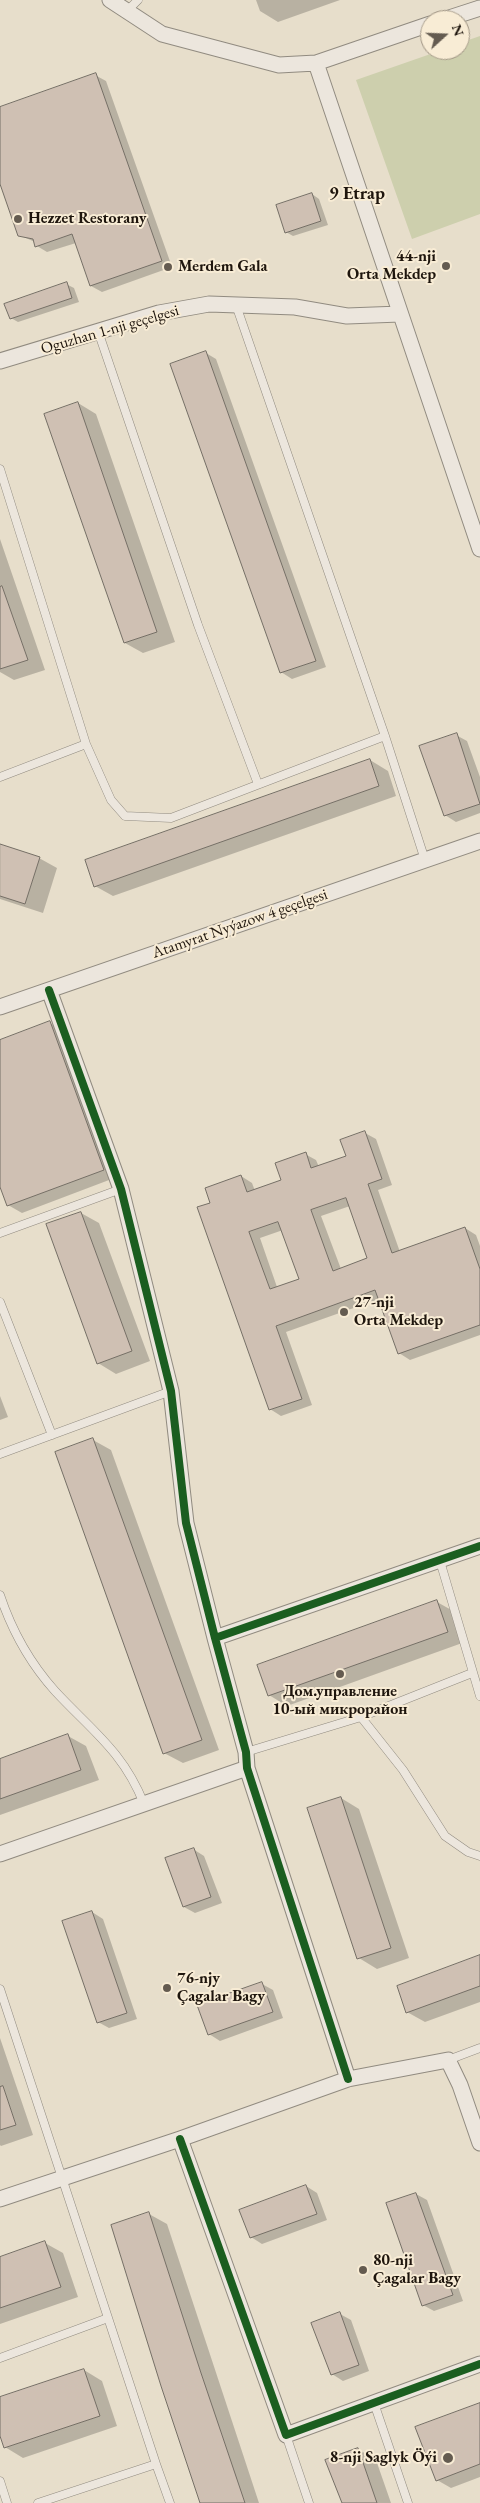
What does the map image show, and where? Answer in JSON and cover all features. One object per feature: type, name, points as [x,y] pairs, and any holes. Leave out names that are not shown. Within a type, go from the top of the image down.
[{"type":"street","points":[[110,0],[162,34],[279,65],[316,63],[420,27]]},
{"type":"street","points":[[316,63],[480,548]]},
{"type":"street","name":"Oguzhan 1-nji geçelgesi","points":[[0,361],[159,313],[209,304],[295,307],[347,316],[400,314]]},
{"type":"street","name":"Atamyrat Nyýazow 4 geçelgesi","points":[[0,1007],[480,841]]},
{"type":"street","points":[[49,990],[121,1189],[171,1391],[186,1523],[214,1638],[246,1752],[247,1768],[348,2079]]},
{"type":"street","points":[[214,1638],[480,1546]]},
{"type":"street","points":[[0,1854],[247,1768]]},
{"type":"street","points":[[0,2199],[180,2139],[348,2079],[448,2060],[460,2084],[480,2143]]},
{"type":"street","points":[[180,2139],[286,2435],[480,2364]]},
{"type":"lane","points":[[127,12],[138,0]]},
{"type":"lane","points":[[236,305],[385,736],[425,860]]},
{"type":"lane","points":[[98,331],[198,625],[258,784]]},
{"type":"lane","points":[[0,468],[86,744],[111,800],[125,816],[171,818],[385,736]]},
{"type":"lane","points":[[0,778],[86,744]]},
{"type":"lane","points":[[0,1233],[121,1189]]},
{"type":"lane","points":[[0,1302],[52,1435]]},
{"type":"lane","points":[[0,1454],[171,1391]]},
{"type":"lane","points":[[440,1561],[480,1696]]},
{"type":"lane","points":[[0,1595],[9,1622],[34,1666],[54,1690],[122,1760],[135,1782],[144,1804]]},
{"type":"lane","points":[[0,1626],[9,1622]]},
{"type":"lane","points":[[246,1752],[361,1717],[472,1673]]},
{"type":"lane","points":[[361,1717],[403,1770],[445,1836],[468,1852],[480,1856]]},
{"type":"lane","points":[[0,1989],[170,2503]]},
{"type":"lane","points":[[448,2060],[480,2048]]},
{"type":"lane","points":[[0,2358],[108,2318]]},
{"type":"lane","points":[[374,2403],[408,2503]]},
{"type":"lane","points":[[286,2435],[309,2503]]},
{"type":"lane","points":[[38,2503],[156,2464]]},
{"type":"lane","points":[[0,2481],[7,2503]]},
{"type":"green space","points":[[480,36],[480,214],[412,239],[356,80],[420,58],[420,60],[470,60],[470,40]]},
{"type":"building","points":[[96,73],[162,261],[90,286],[72,234],[35,247],[33,239],[18,236],[0,184],[0,107]]},
{"type":"building","points":[[312,193],[321,221],[285,233],[276,205]]},
{"type":"building","points":[[67,282],[72,298],[10,319],[4,304]]},
{"type":"building","points":[[206,351],[316,661],[280,673],[170,364]]},
{"type":"building","points":[[78,402],[157,632],[124,643],[44,414]]},
{"type":"building","points":[[2,586],[28,660],[0,669],[0,587]]},
{"type":"building","points":[[457,733],[480,804],[444,816],[419,746]]},
{"type":"building","points":[[370,759],[379,786],[94,887],[85,860]]},
{"type":"building","points":[[0,844],[40,857],[25,904],[0,896]]},
{"type":"building","points":[[50,1021],[104,1170],[7,1206],[0,1187],[0,1040]]},
{"type":"building","points":[[365,1131],[382,1179],[368,1184],[392,1253],[465,1227],[480,1269],[480,1325],[398,1354],[375,1290],[276,1326],[302,1399],[269,1410],[197,1207],[210,1203],[205,1188],[241,1175],[247,1192],[281,1180],[275,1163],[306,1152],[311,1168],[346,1156],[340,1140]],"holes":[[[346,1198],[367,1258],[333,1271],[311,1210]],[[278,1222],[299,1279],[270,1289],[249,1232]]]},
{"type":"building","points":[[81,1212],[132,1351],[97,1364],[46,1224]]},
{"type":"building","points":[[93,1438],[202,1740],[163,1754],[55,1452]]},
{"type":"building","points":[[437,1600],[448,1632],[268,1696],[257,1665]]},
{"type":"building","points":[[68,1734],[81,1770],[0,1799],[0,1759]]},
{"type":"building","points":[[341,1797],[391,1948],[357,1959],[307,1808]]},
{"type":"building","points":[[194,1848],[211,1897],[183,1907],[165,1858]]},
{"type":"building","points":[[92,1911],[127,2013],[97,2023],[62,1921]]},
{"type":"building","points":[[480,1955],[480,1986],[406,2013],[397,1986]]},
{"type":"building","points":[[262,1982],[273,2012],[208,2035],[197,2005]]},
{"type":"building","points":[[3,2086],[16,2125],[0,2130],[0,2087]]},
{"type":"building","points":[[306,2185],[317,2214],[250,2238],[239,2210]]},
{"type":"building","points":[[416,2193],[453,2295],[422,2306],[386,2203]]},
{"type":"building","points":[[149,2212],[245,2503],[200,2503],[161,2386],[111,2225]]},
{"type":"building","points":[[45,2241],[61,2287],[0,2308],[0,2257]]},
{"type":"building","points":[[340,2312],[359,2365],[331,2375],[311,2323]]},
{"type":"building","points":[[84,2369],[100,2416],[4,2448],[0,2436],[0,2397]]},
{"type":"building","points":[[480,2403],[480,2464],[436,2481],[415,2427]]},
{"type":"building","points":[[358,2448],[377,2503],[342,2503],[325,2460]]},
{"type":"cycle path","points":[[49,990],[121,1189],[171,1391],[186,1523],[215,1638]]},
{"type":"cycle path","points":[[348,2079],[247,1768],[246,1752],[215,1638],[480,1546]]},
{"type":"cycle path","points":[[180,2139],[286,2435],[480,2364]]},
{"type":"place","name":"Hezzet Restorany","points":[[18,219]]},
{"type":"place","name":"44-nji Orta Mekdep","points":[[446,266]]},
{"type":"place","name":"Merdem Gala","points":[[168,267]]},
{"type":"place","name":"27-nji Orta Mekdep","points":[[344,1312]]},
{"type":"place","name":"Дом.управление 10-ый микрорайон","points":[[340,1674]]},
{"type":"place","name":"76-njy Çagalar Bagy","points":[[167,1988]]},
{"type":"place","name":"80-nji Çagalar Bagy","points":[[363,2270]]},
{"type":"place","name":"8-nji Saglyk Öýi","points":[[448,2458]]},
{"type":"district","name":"9 Etrap","points":[[357,194]]}]
